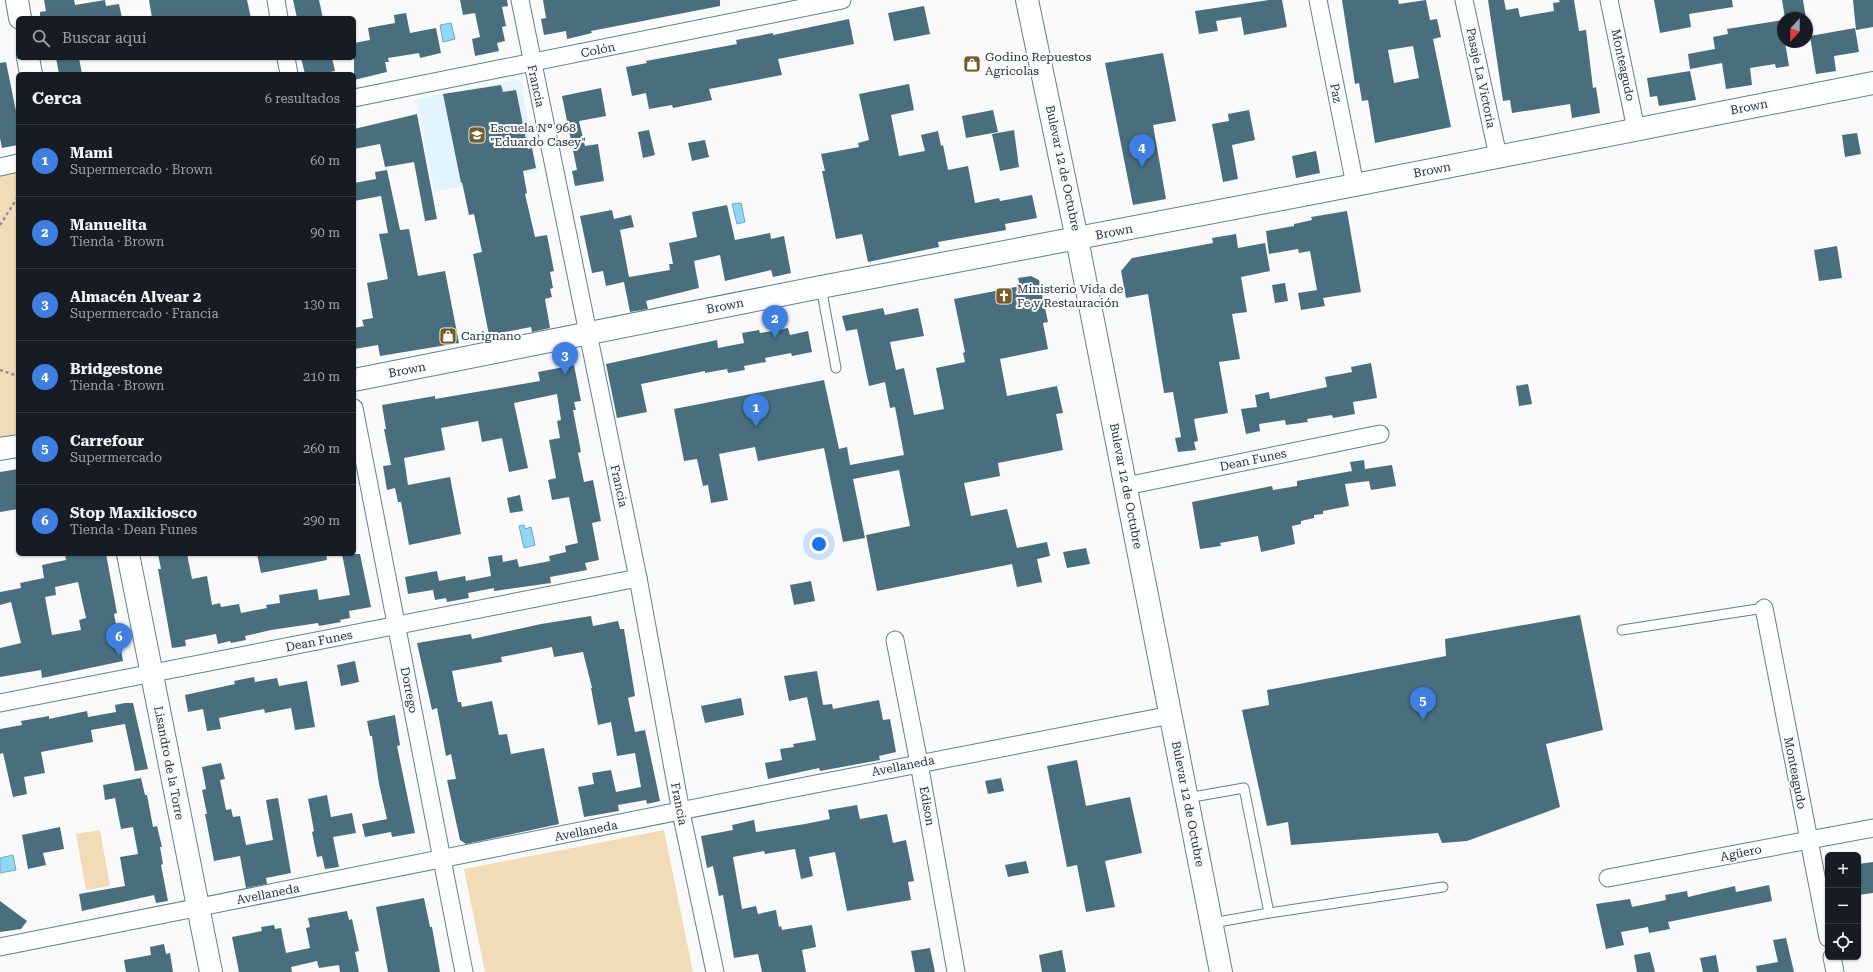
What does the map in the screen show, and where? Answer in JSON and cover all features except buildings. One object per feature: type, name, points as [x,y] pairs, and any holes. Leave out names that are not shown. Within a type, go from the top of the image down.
[{"type":"main road","points":[[17,0],[20,16]]},
{"type":"main road","name":"Bulevar 12 de Octubre","points":[[1027,0],[1077,238],[1212,923],[1218,972]]},
{"type":"main road","points":[[28,60],[31,72]]},
{"type":"main road","name":"Brown","points":[[356,380],[821,287],[1355,185],[1873,83]]},
{"type":"main road","points":[[0,449],[16,446]]},
{"type":"main road","name":"Lisandro de la Torre","points":[[128,556],[211,972]]},
{"type":"street","points":[[276,0],[279,16]]},
{"type":"street","name":"Francia","points":[[520,0],[638,578],[680,812],[714,972]]},
{"type":"street","name":"Colón","points":[[356,98],[532,64],[765,8],[842,0]]},
{"type":"street","name":"Paz","points":[[1318,0],[1355,185]]},
{"type":"street","name":"Pasaje La Victoria","points":[[1464,0],[1498,156]]},
{"type":"street","name":"Monteagudo","points":[[1609,0],[1636,129]]},
{"type":"street","points":[[286,60],[289,72]]},
{"type":"street","points":[[0,167],[16,163]]},
{"type":"street","name":"Dorrego","points":[[356,418],[464,972]]},
{"type":"street","name":"Dean Funes","points":[[1126,486],[1380,434]]},
{"type":"street","name":"Dean Funes","points":[[0,703],[638,578]]},
{"type":"street","name":"Monteagudo","points":[[1764,608],[1825,924]]},
{"type":"street","name":"Edison","points":[[895,640],[919,763],[956,972]]},
{"type":"street","name":"Avellaneda","points":[[0,947],[919,763],[1171,715]]},
{"type":"street","name":"Agüero","points":[[1608,878],[1873,828]]},
{"type":"street","points":[[1833,960],[1835,972]]},
{"type":"lane","points":[[821,287],[836,368]]},
{"type":"lane","points":[[1622,630],[1764,608]]},
{"type":"lane","points":[[1187,798],[1244,788],[1269,913]]},
{"type":"lane","points":[[1212,923],[1443,887]]},
{"type":"path","points":[[0,225],[16,200]]},
{"type":"path","points":[[0,370],[16,375]]},
{"type":"shaded area","name":"Escuela N° 968 \"Eduardo Casey\"","points":[[520,79],[538,172],[434,192],[416,99]]},
{"type":"shaded area","points":[[16,169],[16,435],[0,439],[0,173]]},
{"type":"shaded area","points":[[100,830],[110,886],[86,890],[76,834]]},
{"type":"shaded area","points":[[664,830],[693,972],[485,972],[464,869]]},
{"type":"water","points":[[451,23],[455,39],[443,42],[440,25]]},
{"type":"water","points":[[741,203],[745,222],[737,224],[732,204]]},
{"type":"water","points":[[524,525],[525,529],[531,527],[535,545],[524,548],[519,526]]},
{"type":"water","points":[[13,855],[16,870],[0,873],[0,858]]},
{"type":"place","name":"Godino Repuestos Agricolas","points":[[972,64]]},
{"type":"place","name":"Escuela N° 968 \"Eduardo Casey\"","points":[[477,135]]},
{"type":"place","name":"Bridgestone","points":[[1142,167]]},
{"type":"place","name":"Ministerio Vida de Fe y Restauración","points":[[1004,296]]},
{"type":"place","name":"Carignano","points":[[448,336]]},
{"type":"place","name":"Manuelita","points":[[775,338]]},
{"type":"place","name":"Almacén Alvear 2","points":[[565,375]]},
{"type":"place","name":"Mami","points":[[756,427]]},
{"type":"place","name":"Stop Maxikiosco","points":[[119,656]]},
{"type":"place","name":"Carrefour","points":[[1423,720]]}]
